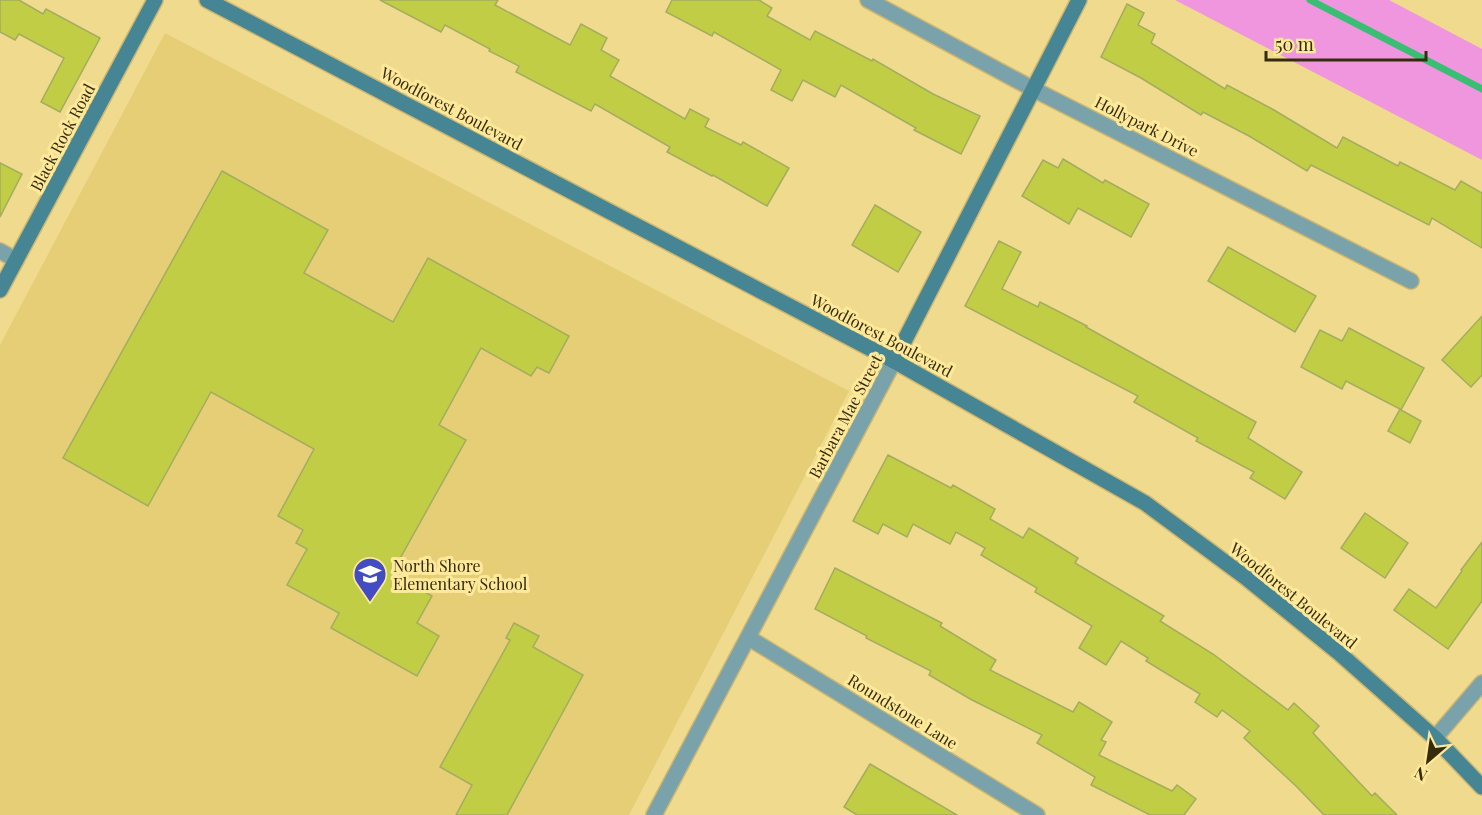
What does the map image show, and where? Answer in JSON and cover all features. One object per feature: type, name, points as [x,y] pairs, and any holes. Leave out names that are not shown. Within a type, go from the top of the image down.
[{"type":"main road","name":"Black Rock Road","points":[[0,290],[155,0]]},
{"type":"main road","name":"Woodforest Boulevard","points":[[207,0],[894,361],[1145,503],[1245,577],[1339,653],[1435,738],[1482,787]]},
{"type":"main road","name":"Barbara Mae Street","points":[[894,361],[1079,0]]},
{"type":"street","name":"Hollypark Drive","points":[[868,0],[1033,89],[1411,281]]},
{"type":"street","points":[[0,251],[16,260]]},
{"type":"street","name":"Barbara Mae Street","points":[[654,815],[894,361]]},
{"type":"street","name":"Roundstone Lane","points":[[749,638],[1037,815]]},
{"type":"street","points":[[1435,738],[1482,683]]},
{"type":"shaded area","points":[[1175,0],[1389,0],[1482,49],[1482,160]]},
{"type":"shaded area","name":"North Shore Elementary School","points":[[165,33],[849,391],[629,815],[0,815],[0,345]]},
{"type":"building","points":[[0,0],[19,0],[43,14],[46,9],[100,38],[60,112],[41,102],[64,58],[19,34],[15,40],[0,32]]},
{"type":"building","points":[[380,0],[498,0],[495,5],[570,45],[581,24],[607,38],[601,50],[619,60],[610,76],[685,119],[690,109],[709,119],[705,127],[741,145],[743,142],[789,168],[767,206],[667,152],[670,147],[595,104],[591,111],[516,72],[519,66],[445,25],[441,32]]},
{"type":"building","points":[[672,0],[759,0],[772,8],[767,16],[810,40],[815,31],[872,61],[873,59],[933,94],[980,116],[961,154],[914,130],[916,128],[841,85],[835,97],[803,80],[792,101],[771,90],[781,70],[714,32],[712,36],[666,12]]},
{"type":"building","points":[[1127,4],[1144,13],[1138,25],[1155,34],[1151,43],[1225,89],[1227,85],[1337,148],[1343,137],[1398,166],[1400,162],[1455,190],[1461,181],[1482,193],[1482,248],[1432,218],[1429,225],[1311,165],[1307,171],[1249,136],[1203,112],[1201,115],[1141,78],[1101,57]]},
{"type":"building","points":[[1063,159],[1103,183],[1105,180],[1149,204],[1131,237],[1078,208],[1069,224],[1022,196],[1043,160],[1058,168]]},
{"type":"building","points":[[0,163],[22,174],[0,217]]},
{"type":"building","points":[[222,171],[328,230],[304,273],[393,322],[428,258],[569,336],[549,373],[537,367],[531,376],[481,348],[439,425],[466,440],[392,573],[432,596],[417,623],[439,636],[417,676],[331,628],[339,613],[287,585],[307,549],[296,543],[303,530],[278,516],[314,449],[211,392],[148,506],[63,458]]},
{"type":"building","points":[[875,205],[921,232],[898,272],[852,245]]},
{"type":"building","points":[[999,241],[1021,252],[1002,289],[1038,307],[1040,302],[1087,326],[1256,422],[1248,438],[1302,472],[1285,499],[1250,478],[1254,472],[1196,441],[1198,438],[1134,402],[1138,396],[965,306]]},
{"type":"building","points":[[1228,247],[1316,296],[1295,332],[1208,281]]},
{"type":"building","points":[[1482,316],[1482,375],[1471,387],[1442,360]]},
{"type":"building","points":[[1349,328],[1424,368],[1401,410],[1421,421],[1410,443],[1388,431],[1400,409],[1346,381],[1342,389],[1301,367],[1320,330],[1342,341]]},
{"type":"building","points":[[888,455],[951,488],[953,485],[995,509],[990,519],[1023,538],[1029,528],[1052,542],[1078,558],[1075,563],[1164,616],[1160,621],[1213,654],[1288,710],[1294,703],[1319,726],[1313,733],[1372,796],[1375,793],[1397,815],[1324,815],[1244,738],[1250,731],[1222,710],[1217,717],[1195,702],[1200,694],[1146,661],[1148,658],[1121,641],[1106,665],[1079,648],[1092,626],[1035,592],[1037,588],[981,555],[985,548],[956,532],[950,544],[913,524],[907,537],[883,524],[878,534],[853,521]]},
{"type":"building","points":[[1365,513],[1408,543],[1385,578],[1341,548]]},
{"type":"building","points":[[1482,542],[1482,601],[1448,649],[1394,610],[1409,589],[1436,608]]},
{"type":"building","points":[[835,568],[942,623],[940,626],[996,660],[990,670],[1073,712],[1079,702],[1112,722],[1101,740],[1106,742],[1099,755],[1172,791],[1177,785],[1196,799],[1184,815],[1150,815],[1091,785],[1095,777],[1037,743],[1042,735],[972,700],[929,675],[931,671],[815,609]]},
{"type":"building","points":[[514,623],[539,636],[533,647],[583,675],[507,815],[456,815],[472,785],[440,767],[510,640],[506,638]]},
{"type":"building","points":[[870,764],[957,815],[857,815],[844,807]]},
{"type":"waterway","points":[[1310,0],[1482,89]]},
{"type":"place","name":"North Shore Elementary School","points":[[370,603]]}]
